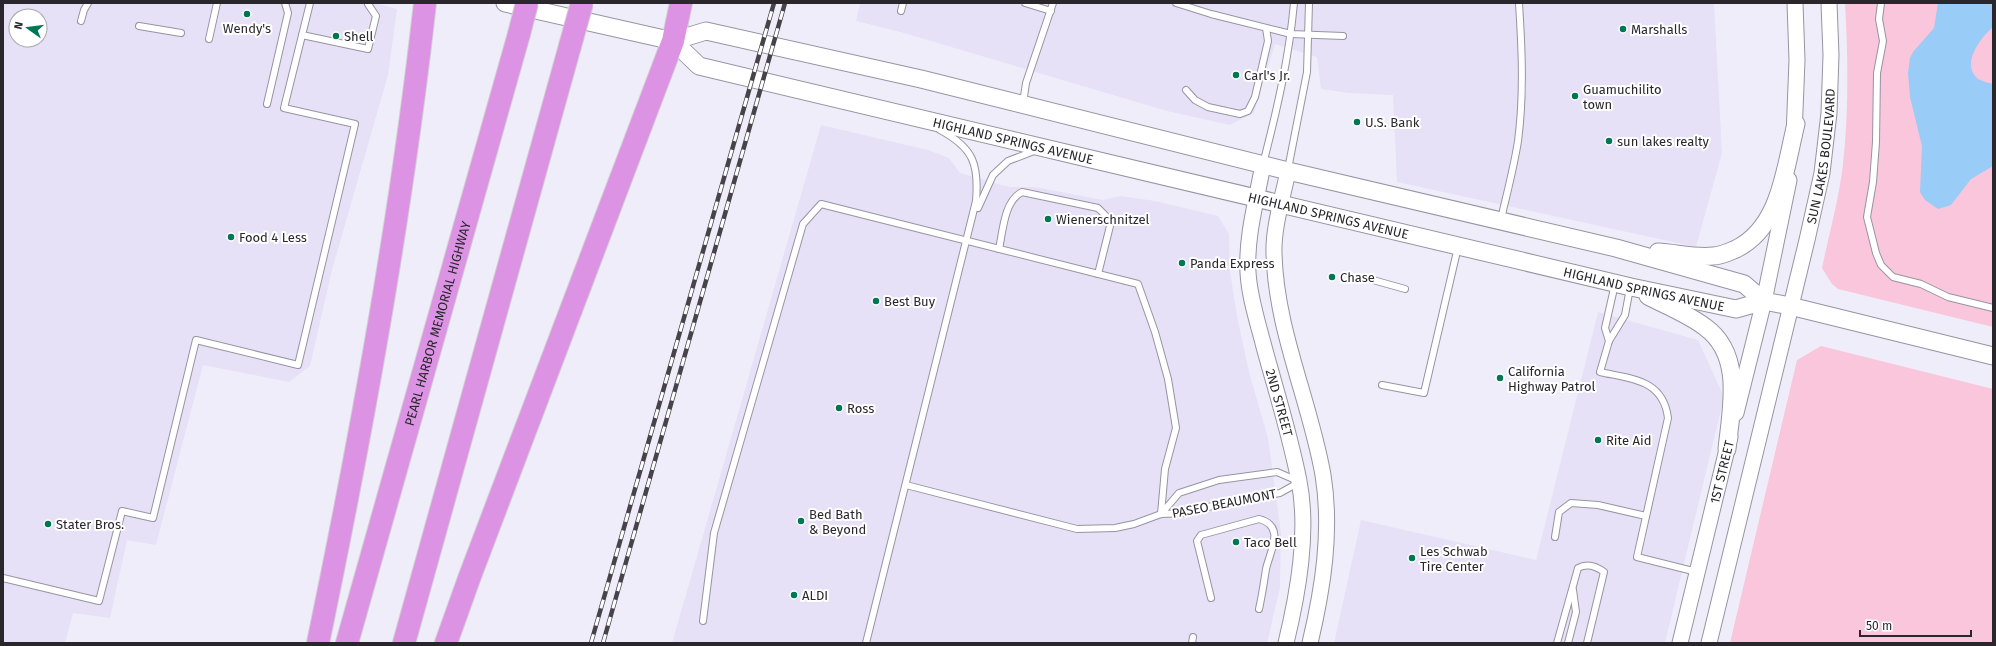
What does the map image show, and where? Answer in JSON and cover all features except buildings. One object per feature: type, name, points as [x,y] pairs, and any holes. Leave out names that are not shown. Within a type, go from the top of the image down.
[{"type":"highway","points":[[318,643],[373,367],[410,121],[425,3]]},
{"type":"highway","name":"PEARL HARBOR MEMORIAL HIGHWAY","points":[[347,643],[528,3]]},
{"type":"highway","points":[[404,643],[582,3]]},
{"type":"highway","points":[[446,643],[472,569],[673,41],[681,3]]},
{"type":"main road","points":[[505,3],[673,41],[706,31],[921,79],[1022,106],[1616,248],[1744,284],[1764,301]]},
{"type":"main road","name":"HIGHLAND SPRINGS AVENUE","points":[[673,41],[699,66],[916,118],[1623,285],[1736,309],[1764,301],[1790,306],[1993,356]]},
{"type":"main road","points":[[1616,248],[1713,256],[1726,254],[1741,247],[1759,232],[1769,218],[1776,200],[1796,124]]},
{"type":"main road","points":[[1623,285],[1705,327],[1716,337],[1730,366],[1733,381],[1727,449]]},
{"type":"street","name":"SUN LAKES BOULEVARD","points":[[1764,301],[1786,202],[1792,167],[1796,124],[1796,3]]},
{"type":"street","name":"SUN LAKES BOULEVARD","points":[[1790,306],[1822,173],[1830,113],[1831,55],[1829,3]]},
{"type":"street","name":"2ND STREET","points":[[1263,164],[1248,253],[1248,273],[1260,330],[1300,482],[1302,519],[1300,574],[1286,643]]},
{"type":"street","name":"2ND STREET","points":[[1288,170],[1274,252],[1277,287],[1323,475],[1326,510],[1324,578],[1310,643]]},
{"type":"street","name":"1ST STREET","points":[[1680,643],[1764,301]]},
{"type":"street","points":[[1709,643],[1790,306]]},
{"type":"lane","points":[[81,21],[88,3]]},
{"type":"lane","points":[[209,39],[217,3]]},
{"type":"lane","points":[[267,104],[288,13],[285,3]]},
{"type":"lane","points":[[3,578],[99,601],[122,511],[153,518],[196,340],[298,365],[356,124],[284,108],[310,3]]},
{"type":"lane","points":[[302,35],[368,49],[376,16],[367,3]]},
{"type":"lane","points":[[901,11],[903,3]]},
{"type":"lane","points":[[1025,3],[1051,11]]},
{"type":"lane","points":[[1022,106],[1026,83],[1053,3]]},
{"type":"lane","points":[[1176,3],[1291,34],[1309,36],[1343,36]]},
{"type":"lane","points":[[1263,164],[1279,105],[1291,34],[1294,3]]},
{"type":"lane","points":[[1288,170],[1307,72],[1309,3]]},
{"type":"lane","points":[[1501,221],[1517,142],[1522,101],[1523,65],[1519,3]]},
{"type":"lane","points":[[1881,3],[1879,19],[1883,41],[1877,73],[1876,142],[1873,182],[1867,217],[1876,253],[1881,265],[1893,277],[1921,284],[1948,297],[1993,308]]},
{"type":"lane","points":[[139,26],[181,33]]},
{"type":"lane","points":[[1186,90],[1195,100],[1208,107],[1240,114],[1248,110],[1255,97],[1268,41],[1266,28]]},
{"type":"lane","points":[[916,118],[955,138],[973,158],[978,178],[973,221]]},
{"type":"lane","points":[[866,643],[973,221],[992,175],[1008,160],[1030,151],[1070,154]]},
{"type":"lane","points":[[999,249],[1010,204],[1014,196],[1022,192],[1098,208],[1108,219],[1110,226],[1098,274]]},
{"type":"lane","points":[[703,621],[714,533],[803,224],[821,204],[1138,284],[1155,332],[1168,379],[1176,428],[1165,469],[1161,514],[1134,524],[1115,528],[1077,529],[906,485]]},
{"type":"lane","points":[[1382,386],[1424,393],[1458,247]]},
{"type":"lane","points":[[1374,280],[1405,289]]},
{"type":"lane","points":[[1609,341],[1606,328],[1623,285]]},
{"type":"lane","points":[[1623,285],[1625,315],[1609,341],[1600,372],[1645,382],[1660,394],[1667,407],[1667,428],[1636,557],[1697,572]]},
{"type":"lane","name":"PASEO BEAUMONT","points":[[1161,514],[1179,493],[1219,480],[1277,472],[1300,482]]},
{"type":"lane","name":"PASEO BEAUMONT","points":[[1161,514],[1186,513],[1227,502],[1280,493],[1300,482]]},
{"type":"lane","points":[[1555,537],[1559,512],[1571,503],[1598,505],[1646,516]]},
{"type":"lane","points":[[1211,598],[1197,541],[1201,534],[1259,519],[1266,520],[1273,529],[1274,544],[1267,567],[1259,609]]},
{"type":"lane","points":[[1557,643],[1578,568],[1584,565],[1597,567],[1604,572],[1587,643]]},
{"type":"lane","points":[[1568,643],[1576,612],[1572,586]]},
{"type":"shaded area","points":[[3,3],[375,3],[397,9],[388,75],[332,270],[310,366],[289,382],[203,365],[156,545],[127,540],[110,618],[73,613],[65,643],[3,643]]},
{"type":"shaded area","points":[[860,3],[1714,3],[1722,153],[1696,247],[1397,182],[1393,95],[1349,93],[1321,89],[1317,57],[1275,44],[1254,113],[1230,125],[1167,111],[904,33],[856,21]]},
{"type":"shaded area","points":[[1845,3],[1993,3],[1993,327],[1838,289],[1832,284],[1822,268],[1839,190],[1845,144],[1847,43]]},
{"type":"shaded area","points":[[821,125],[928,150],[949,158],[960,173],[1009,187],[1035,187],[1103,200],[1121,196],[1155,201],[1218,216],[1229,234],[1230,271],[1237,316],[1249,372],[1268,438],[1281,533],[1280,588],[1267,643],[672,643]]},
{"type":"shaded area","points":[[1598,312],[1698,340],[1724,397],[1665,643],[1334,643],[1361,520],[1536,560]]},
{"type":"shaded area","points":[[1821,346],[1993,389],[1993,643],[1730,643],[1797,360]]},
{"type":"water","points":[[1938,3],[1993,3],[1993,27],[1983,37],[1974,51],[1971,66],[1973,73],[1978,79],[1993,84],[1993,166],[1971,179],[1951,205],[1938,209],[1925,200],[1920,192],[1922,146],[1910,97],[1908,73],[1910,58],[1913,52],[1934,28]]},
{"type":"railway","points":[[591,643],[774,3]]},
{"type":"railway","points":[[603,643],[785,3]]},
{"type":"place","name":"Wendy's","points":[[247,14]]},
{"type":"place","name":"Marshalls","points":[[1623,29]]},
{"type":"place","name":"Shell","points":[[336,36]]},
{"type":"place","name":"Carl's Jr.","points":[[1236,75]]},
{"type":"place","name":"Guamuchilito town","points":[[1575,96]]},
{"type":"place","name":"U.S. Bank","points":[[1357,122]]},
{"type":"place","name":"sun lakes realty","points":[[1609,141]]},
{"type":"place","name":"Wienerschnitzel","points":[[1048,219]]},
{"type":"place","name":"Food 4 Less","points":[[231,237]]},
{"type":"place","name":"Panda Express","points":[[1182,263]]},
{"type":"place","name":"Chase","points":[[1332,277]]},
{"type":"place","name":"Best Buy","points":[[876,301]]},
{"type":"place","name":"California Highway Patrol","points":[[1500,378]]},
{"type":"place","name":"Ross","points":[[839,408]]},
{"type":"place","name":"Rite Aid","points":[[1598,440]]},
{"type":"place","name":"Bed Bath & Beyond","points":[[801,521]]},
{"type":"place","name":"Stater Bros.","points":[[48,524]]},
{"type":"place","name":"Taco Bell","points":[[1236,542]]},
{"type":"place","name":"Les Schwab Tire Center","points":[[1412,558]]},
{"type":"place","name":"ALDI","points":[[794,595]]}]
